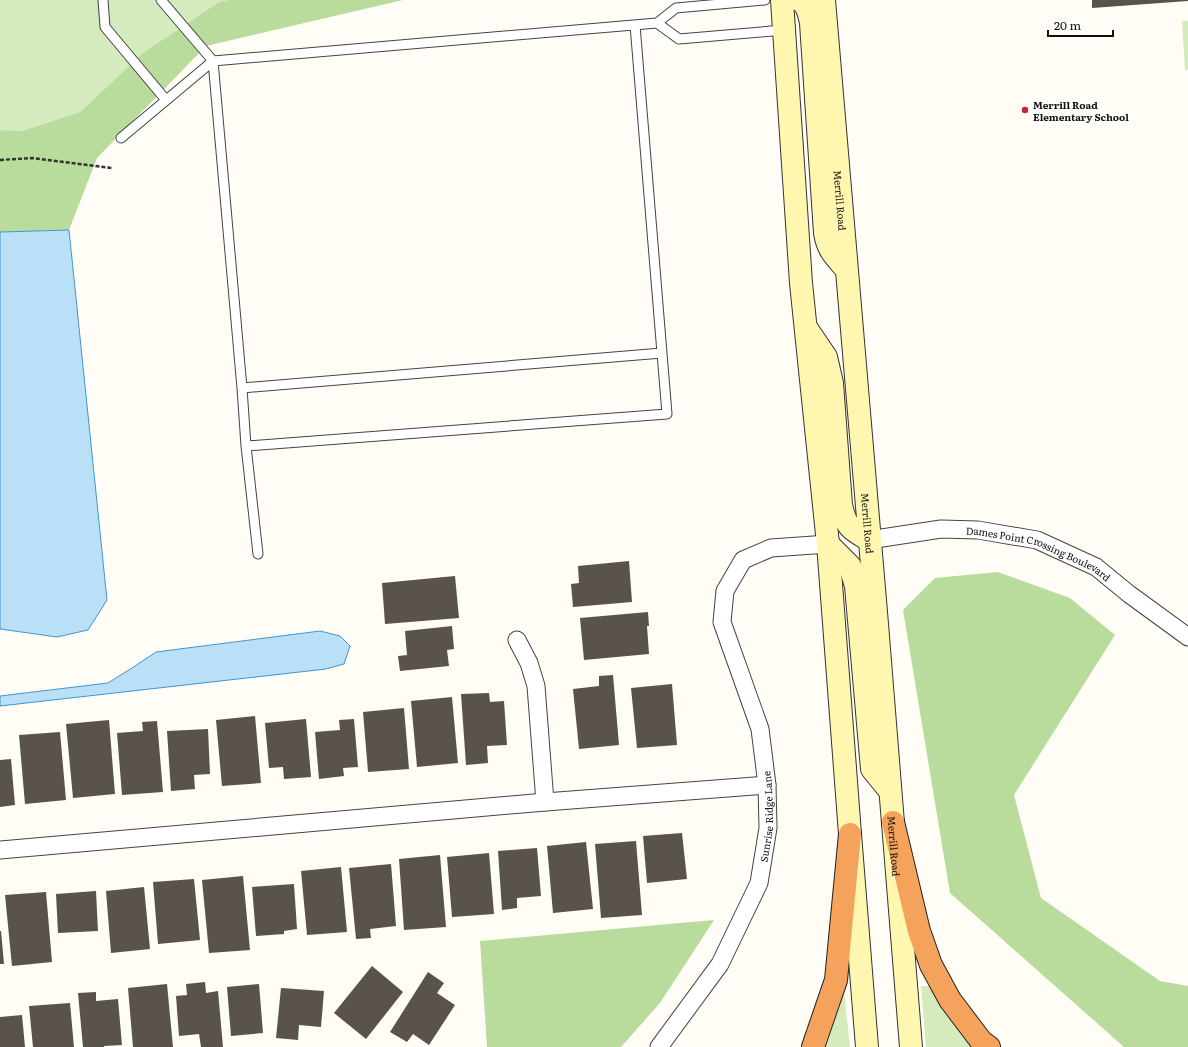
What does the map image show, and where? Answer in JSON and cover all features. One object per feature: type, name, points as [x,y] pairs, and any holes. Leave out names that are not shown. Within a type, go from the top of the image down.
[{"type":"highway","points":[[893,822],[919,931],[931,965],[950,1000],[981,1041],[989,1047]]},
{"type":"highway","points":[[813,1047],[836,980],[850,834]]},
{"type":"main road","points":[[782,0],[805,326],[828,544],[867,1047]]},
{"type":"main road","points":[[799,0],[804,3],[809,12],[825,233],[830,250],[846,269]]},
{"type":"main road","name":"Merrill Road","points":[[824,0],[911,1047]]},
{"type":"main road","points":[[805,326],[826,357],[832,383],[841,505],[844,517],[851,529],[869,540]]},
{"type":"main road","points":[[828,544],[850,566],[856,586],[872,769],[890,791]]},
{"type":"street","name":"Dames Point Crossing Boulevard","points":[[869,540],[941,529],[978,530],[1037,540],[1096,567],[1129,594],[1187,635]]},
{"type":"street","name":"Sunrise Ridge Lane","points":[[658,1047],[720,964],[758,883],[768,828],[767,785],[760,729],[722,622],[725,591],[743,560],[771,548],[828,544]]},
{"type":"street","points":[[516,640],[529,663],[536,686],[546,802]]},
{"type":"street","points":[[0,850],[546,802],[767,785]]},
{"type":"lane","points":[[103,0],[105,26],[166,100]]},
{"type":"lane","points":[[161,0],[213,61],[246,446],[258,554]]},
{"type":"lane","points":[[657,24],[676,8],[765,0]]},
{"type":"lane","points":[[121,138],[213,61],[635,25],[657,24],[679,39],[784,30]]},
{"type":"lane","points":[[246,446],[667,414],[635,25]]},
{"type":"lane","points":[[242,388],[662,353]]},
{"type":"path","points":[[0,160],[32,158],[112,168]]},
{"type":"green space","points":[[0,0],[228,0],[219,2],[144,52],[80,112],[22,131],[0,130]]},
{"type":"green space","points":[[228,0],[403,0],[206,46],[97,158],[69,230],[0,232],[0,130],[22,131],[80,112],[144,52],[219,2]]},
{"type":"green space","points":[[1182,21],[1188,21],[1188,70],[1185,70]]},
{"type":"green space","points":[[998,572],[1070,598],[1115,635],[1014,795],[1041,898],[1160,981],[1188,986],[1188,1047],[1124,1047],[950,893],[903,610],[935,578]]},
{"type":"green space","points":[[714,920],[660,1003],[621,1047],[487,1047],[480,941]]},
{"type":"green space","points":[[921,986],[930,986],[944,1009],[977,1047],[926,1047]]},
{"type":"green space","points":[[844,991],[850,1047],[826,1047]]},
{"type":"water","points":[[69,230],[107,600],[88,630],[57,637],[0,629],[0,232]]},
{"type":"water","points":[[320,631],[340,636],[350,646],[344,664],[326,669],[0,706],[0,696],[108,683],[156,652]]},
{"type":"building","points":[[1092,0],[1188,0],[1188,1],[1092,8]]},
{"type":"building","points":[[629,561],[632,602],[573,607],[571,584],[579,583],[578,566]]},
{"type":"building","points":[[455,576],[459,618],[385,624],[382,583]]},
{"type":"building","points":[[648,612],[649,626],[647,626],[649,654],[584,660],[580,618]]},
{"type":"building","points":[[452,626],[454,649],[447,650],[449,666],[400,671],[398,656],[407,655],[405,631]]},
{"type":"building","points":[[613,675],[619,745],[579,749],[573,689],[599,686],[599,676]]},
{"type":"building","points":[[672,684],[677,745],[637,748],[631,688]]},
{"type":"building","points":[[489,693],[490,702],[504,701],[507,745],[487,746],[488,763],[466,765],[461,694]]},
{"type":"building","points":[[452,697],[458,763],[417,767],[411,701]]},
{"type":"building","points":[[404,708],[409,769],[368,772],[363,712]]},
{"type":"building","points":[[255,716],[261,783],[222,786],[216,720]]},
{"type":"building","points":[[306,719],[311,777],[284,779],[283,767],[269,768],[265,723]]},
{"type":"building","points":[[354,719],[358,767],[343,768],[344,776],[319,779],[315,732],[340,730],[339,720]]},
{"type":"building","points":[[109,720],[115,794],[73,798],[66,724]]},
{"type":"building","points":[[157,721],[163,792],[122,795],[117,733],[143,731],[142,722]]},
{"type":"building","points":[[208,729],[210,774],[194,775],[195,789],[171,791],[167,731]]},
{"type":"building","points":[[60,732],[66,800],[25,804],[19,735]]},
{"type":"building","points":[[11,759],[15,805],[0,807],[0,760]]},
{"type":"building","points":[[682,833],[687,879],[647,883],[643,836]]},
{"type":"building","points":[[636,841],[642,915],[601,918],[595,844]]},
{"type":"building","points":[[586,842],[593,909],[553,913],[547,846]]},
{"type":"building","points":[[537,848],[541,896],[517,898],[517,908],[502,910],[498,851]]},
{"type":"building","points":[[489,853],[494,914],[452,917],[447,857]]},
{"type":"building","points":[[440,855],[446,927],[404,930],[399,859]]},
{"type":"building","points":[[391,864],[396,926],[370,929],[371,938],[356,939],[349,868]]},
{"type":"building","points":[[341,867],[347,932],[307,935],[301,871]]},
{"type":"building","points":[[243,876],[250,950],[209,953],[202,880]]},
{"type":"building","points":[[194,879],[200,940],[158,944],[153,882]]},
{"type":"building","points":[[294,884],[297,929],[284,931],[284,934],[256,936],[252,887]]},
{"type":"building","points":[[144,887],[150,949],[111,953],[106,891]]},
{"type":"building","points":[[96,891],[98,931],[58,933],[56,894]]},
{"type":"building","points":[[46,892],[52,962],[12,966],[5,895]]},
{"type":"building","points":[[1,931],[4,964],[0,964]]},
{"type":"building","points":[[372,966],[403,992],[366,1039],[334,1013]]},
{"type":"building","points":[[428,972],[444,983],[437,993],[455,1005],[429,1045],[413,1034],[407,1042],[390,1032]]},
{"type":"building","points":[[205,982],[206,993],[218,991],[223,1047],[201,1047],[199,1034],[179,1036],[176,996],[187,995],[186,984]]},
{"type":"building","points":[[167,984],[173,1047],[133,1047],[128,988]]},
{"type":"building","points":[[259,984],[263,1033],[231,1036],[227,987]]},
{"type":"building","points":[[281,988],[324,991],[321,1027],[299,1025],[298,1040],[276,1038]]},
{"type":"building","points":[[96,992],[96,1001],[118,999],[122,1045],[83,1047],[78,993]]},
{"type":"building","points":[[70,1003],[74,1047],[33,1047],[29,1006]]},
{"type":"building","points":[[22,1015],[25,1047],[0,1047],[0,1017]]},
{"type":"place","name":"Merrill Road Elementary School","points":[[1025,110]]}]
